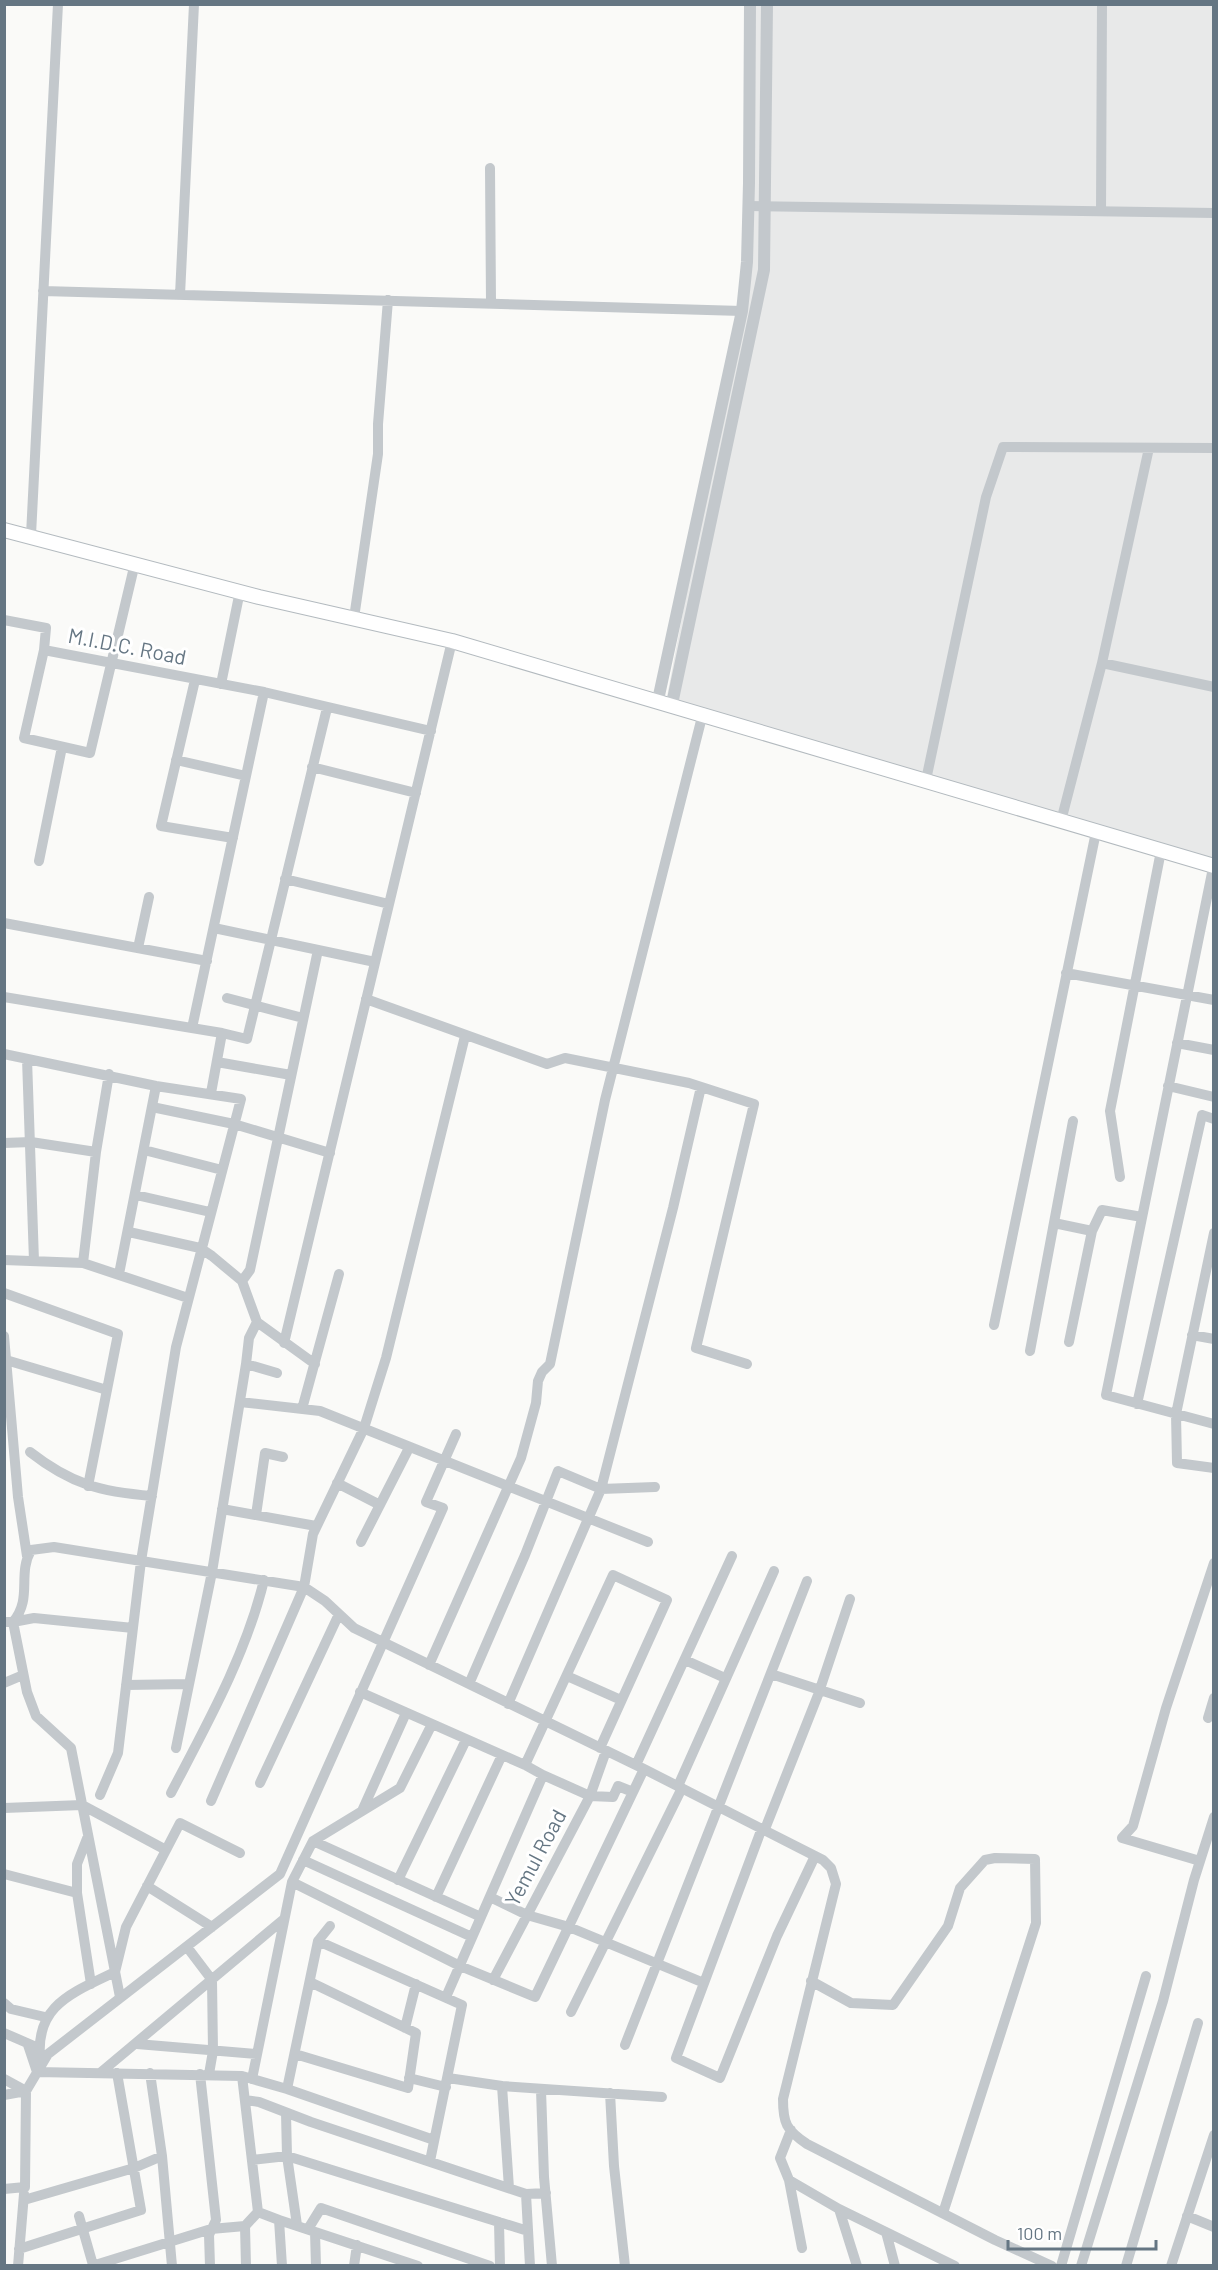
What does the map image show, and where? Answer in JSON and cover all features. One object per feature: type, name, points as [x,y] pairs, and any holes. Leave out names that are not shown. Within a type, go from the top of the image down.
[{"type":"main road","points":[[4,530],[31,535],[240,591],[452,641],[703,713],[1213,865]]},
{"type":"street","points":[[31,535],[58,4]]},
{"type":"street","points":[[180,294],[194,4]]},
{"type":"street","points":[[658,700],[742,311],[749,206],[750,4]]},
{"type":"street","points":[[672,704],[764,270],[767,4]]},
{"type":"street","points":[[1101,212],[1102,4]]},
{"type":"street","points":[[490,168],[491,303]]},
{"type":"street","points":[[749,206],[1214,213]]},
{"type":"street","points":[[44,291],[742,311]]},
{"type":"street","points":[[354,618],[378,454],[378,424],[388,300]]},
{"type":"street","points":[[926,780],[986,497],[1003,447],[1214,448]]},
{"type":"street","points":[[1061,821],[1102,663],[1149,448]]},
{"type":"street","points":[[44,650],[24,738],[90,753],[135,563]]},
{"type":"street","points":[[221,684],[240,591]]},
{"type":"street","name":"M.I.D.C. Road","points":[[4,620],[46,628],[44,650],[264,692],[431,731]]},
{"type":"street","points":[[284,1343],[452,641]]},
{"type":"street","points":[[1102,663],[1214,687]]},
{"type":"street","points":[[195,680],[161,826],[233,838]]},
{"type":"street","points":[[192,1028],[264,692]]},
{"type":"street","points":[[4,997],[247,1039],[327,708]]},
{"type":"street","points":[[429,1665],[521,1458],[536,1403],[538,1381],[542,1372],[550,1364],[614,1067],[703,713]]},
{"type":"street","points":[[39,861],[62,747]]},
{"type":"street","points":[[176,760],[246,776]]},
{"type":"street","points":[[312,767],[416,793]]},
{"type":"street","points":[[994,1325],[1096,832]]},
{"type":"street","points":[[1120,1177],[1110,1111],[1161,851]]},
{"type":"street","points":[[1213,865],[1106,1395],[1213,1424]]},
{"type":"street","points":[[285,879],[389,904]]},
{"type":"street","points":[[138,948],[149,897]]},
{"type":"street","points":[[4,923],[207,961]]},
{"type":"street","points":[[214,928],[375,962]]},
{"type":"street","points":[[242,1281],[250,1270],[318,950]]},
{"type":"street","points":[[1066,973],[1214,1000]]},
{"type":"street","points":[[227,998],[303,1018]]},
{"type":"street","points":[[366,999],[547,1064],[566,1058],[614,1067],[701,1087],[754,1104],[696,1348],[747,1364]]},
{"type":"street","points":[[211,1093],[222,1033]]},
{"type":"street","points":[[211,1801],[304,1587],[316,1526],[364,1428],[386,1358],[465,1036]]},
{"type":"street","points":[[1177,1043],[1214,1050]]},
{"type":"street","points":[[4,1054],[109,1074],[156,1086],[241,1099],[200,1248],[176,1347],[141,1561],[118,1753],[100,1795]]},
{"type":"street","points":[[27,1059],[34,1261]]},
{"type":"street","points":[[217,1062],[291,1075]]},
{"type":"street","points":[[83,1263],[96,1152],[109,1074]]},
{"type":"street","points":[[119,1274],[156,1086]]},
{"type":"street","points":[[1168,1086],[1214,1097]]},
{"type":"street","points":[[508,1704],[601,1489],[668,1231],[701,1087]]},
{"type":"street","points":[[152,1107],[234,1124],[330,1153]]},
{"type":"street","points":[[1137,1404],[1202,1115],[1214,1119]]},
{"type":"street","points":[[1030,1351],[1073,1121]]},
{"type":"street","points":[[4,1143],[31,1142],[96,1152]]},
{"type":"street","points":[[144,1150],[222,1170]]},
{"type":"street","points":[[136,1195],[210,1212]]},
{"type":"street","points":[[1069,1342],[1092,1231],[1102,1210],[1142,1217]]},
{"type":"street","points":[[1054,1223],[1092,1231]]},
{"type":"street","points":[[129,1232],[200,1248],[242,1281],[256,1322],[315,1364]]},
{"type":"street","points":[[1214,1233],[1176,1414],[1177,1463],[1214,1468]]},
{"type":"street","points":[[4,1260],[83,1263],[188,1298]]},
{"type":"street","points":[[302,1409],[339,1274]]},
{"type":"street","points":[[4,1293],[118,1334],[88,1486]]},
{"type":"street","points":[[176,1748],[212,1572],[249,1338],[256,1322]]},
{"type":"street","points":[[1192,1335],[1214,1339]]},
{"type":"street","points":[[4,1336],[18,1497],[27,1556]]},
{"type":"street","points":[[6,1360],[107,1390]]},
{"type":"street","points":[[246,1364],[277,1372]]},
{"type":"street","points":[[240,1402],[320,1411],[648,1542]]},
{"type":"street","points":[[18,2265],[25,2187],[26,2091],[48,2054],[280,1874],[443,1508],[426,1502],[456,1434]]},
{"type":"street","points":[[361,1542],[409,1448]]},
{"type":"street","points":[[30,1452],[51,1469],[88,1486],[111,1493],[152,1496]]},
{"type":"street","points":[[256,1515],[265,1453],[283,1457]]},
{"type":"street","points":[[469,1684],[558,1471],[601,1489],[655,1487]]},
{"type":"street","points":[[337,1483],[380,1505]]},
{"type":"street","points":[[222,1509],[316,1526]]},
{"type":"street","points":[[9,1622],[23,1610],[27,1556],[31,1550],[54,1547],[304,1587],[354,1628],[640,1767],[815,1856],[831,1868],[836,1884],[783,2099],[783,2121],[807,2144],[1052,2265]]},
{"type":"street","points":[[292,1882],[460,1966],[536,1997],[633,1792],[640,1767],[732,1556]]},
{"type":"street","points":[[1200,1861],[1122,1838],[1133,1826],[1166,1708],[1214,1563]]},
{"type":"street","points":[[571,2012],[680,1787],[725,1677],[774,1571]]},
{"type":"street","name":"Yemul Road","points":[[494,1980],[590,1796],[603,1749],[621,1700],[667,1600],[613,1575],[567,1676]]},
{"type":"street","points":[[171,1793],[215,1706],[257,1609],[264,1580]]},
{"type":"street","points":[[626,2045],[807,1581]]},
{"type":"street","points":[[815,1856],[777,1936],[720,2078],[676,2058],[763,1828],[820,1690],[850,1599]]},
{"type":"street","points":[[260,1783],[339,1614]]},
{"type":"street","points":[[9,1622],[34,1618],[133,1628]]},
{"type":"street","points":[[9,1622],[36,1716],[71,1748],[120,1997]]},
{"type":"street","points":[[685,1660],[725,1677]]},
{"type":"street","points":[[771,1674],[860,1703]]},
{"type":"street","points":[[4,1683],[23,1675]]},
{"type":"street","points":[[525,1765],[567,1676],[621,1700]]},
{"type":"street","points":[[126,1685],[189,1684]]},
{"type":"street","points":[[360,1692],[590,1796],[613,1797],[618,1786],[633,1792]]},
{"type":"street","points":[[1208,1718],[1214,1698]]},
{"type":"street","points":[[362,1811],[406,1713]]},
{"type":"street","points":[[79,2216],[92,2265],[211,2229],[245,2226],[258,2212],[245,2100],[247,2077],[257,2054],[292,1882],[313,1841],[400,1788],[432,1724]]},
{"type":"street","points":[[398,1880],[466,1740]]},
{"type":"street","points":[[436,1897],[502,1755]]},
{"type":"street","points":[[446,1997],[543,1775]]},
{"type":"street","points":[[4,1808],[82,1805],[166,1850]]},
{"type":"street","points":[[1081,2265],[1163,2001],[1214,1817]]},
{"type":"street","points":[[39,2069],[33,2046],[45,2017],[76,1990],[115,1972],[126,1927],[180,1823],[240,1853]]},
{"type":"street","points":[[88,1835],[77,1864],[77,1893],[91,1984]]},
{"type":"street","points":[[313,1841],[481,1917]]},
{"type":"street","points":[[812,1982],[851,2002],[893,2005],[948,1926],[960,1888],[985,1860],[1035,1859],[1036,1923],[943,2213]]},
{"type":"street","points":[[303,1860],[472,1937]]},
{"type":"street","points":[[4,1874],[77,1893]]},
{"type":"street","points":[[147,1886],[212,1927]]},
{"type":"street","points":[[490,1897],[527,1916],[569,1927],[704,1983]]},
{"type":"street","points":[[100,2073],[284,1919]]},
{"type":"street","points":[[287,2089],[318,1941],[330,1926]]},
{"type":"street","points":[[318,1941],[462,2005],[430,2161]]},
{"type":"street","points":[[187,1947],[212,1980],[213,2051],[205,2074],[216,2220],[209,2235],[210,2265]]},
{"type":"street","points":[[1061,2265],[1146,1976]]},
{"type":"street","points":[[295,2054],[408,2088],[416,2033],[310,1982]]},
{"type":"street","points":[[405,2028],[416,1984]]},
{"type":"street","points":[[4,2003],[11,2009],[45,2017]]},
{"type":"street","points":[[1126,2265],[1198,2023]]},
{"type":"street","points":[[4,2033],[33,2046]]},
{"type":"street","points":[[137,2044],[257,2054]]},
{"type":"street","points":[[39,2069],[247,2077],[434,2140]]},
{"type":"street","points":[[19,2249],[141,2210],[117,2073]]},
{"type":"street","points":[[150,2073],[172,2241],[172,2265]]},
{"type":"street","points":[[409,2078],[447,2083],[662,2097]]},
{"type":"street","points":[[4,2079],[26,2091]]},
{"type":"street","points":[[502,2086],[508,2188]]},
{"type":"street","points":[[541,2090],[552,2265]]},
{"type":"street","points":[[4,2095],[26,2091]]},
{"type":"street","points":[[610,2094],[614,2166],[625,2265]]},
{"type":"street","points":[[245,2100],[259,2102],[526,2194],[546,2193]]},
{"type":"street","points":[[286,2113],[287,2156],[297,2225]]},
{"type":"street","points":[[791,2130],[780,2158],[789,2180],[802,2248]]},
{"type":"street","points":[[1172,2265],[1187,2216],[1209,2166],[1214,2135]]},
{"type":"street","points":[[24,2200],[134,2168],[162,2156]]},
{"type":"street","points":[[252,2160],[287,2156],[528,2231]]},
{"type":"street","points":[[789,2180],[839,2209],[955,2265]]},
{"type":"street","points":[[4,2189],[25,2187]]},
{"type":"street","points":[[526,2194],[530,2265]]},
{"type":"street","points":[[316,2265],[312,2230],[321,2208],[490,2265]]},
{"type":"street","points":[[839,2209],[857,2265]]},
{"type":"street","points":[[258,2212],[417,2265]]},
{"type":"street","points":[[1187,2216],[1214,2227]]},
{"type":"street","points":[[279,2220],[282,2265]]},
{"type":"street","points":[[499,2222],[500,2265]]},
{"type":"street","points":[[245,2226],[246,2265]]},
{"type":"street","points":[[886,2232],[895,2265]]},
{"type":"street","points":[[354,2265],[357,2245]]},
{"type":"street","points":[[135,2252],[136,2265]]},
{"type":"street","points":[[1025,2253],[1027,2265]]},
{"type":"shaded area","points":[[754,5],[1213,5],[1213,867],[666,702],[742,299]]}]
